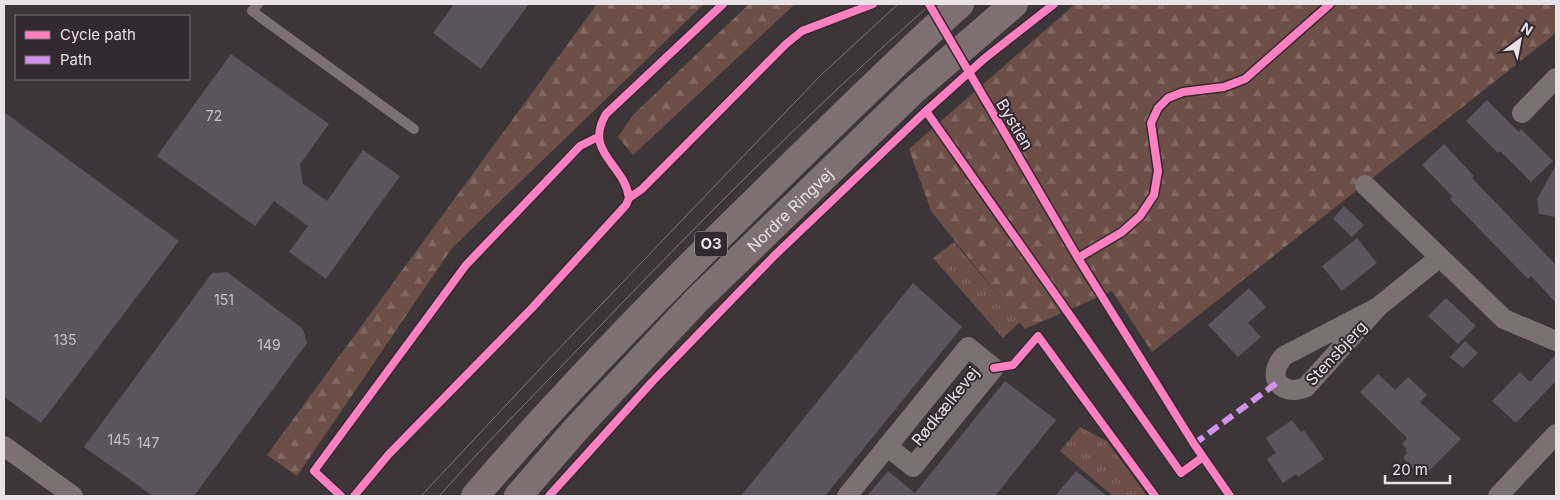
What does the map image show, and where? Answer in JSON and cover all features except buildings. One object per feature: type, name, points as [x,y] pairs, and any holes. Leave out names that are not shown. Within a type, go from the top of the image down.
[{"type":"main road","name":"Nordre Ringvej","points":[[475,496],[521,443],[682,273],[885,72],[960,4]]},
{"type":"main road","name":"Nordre Ringvej","points":[[518,496],[577,428],[697,300],[914,91],[1014,4]]},
{"type":"street","points":[[1522,113],[1556,78]]},
{"type":"street","points":[[1365,185],[1504,319],[1555,339]]},
{"type":"street","name":"Stensbjerg","points":[[1378,307],[1284,356],[1277,363],[1275,373],[1278,382],[1286,389],[1296,391],[1306,387],[1378,307],[1440,257]]},
{"type":"street","name":"Rødkælkevej","points":[[846,496],[968,347],[994,368],[913,467],[887,446]]},
{"type":"street","points":[[1498,496],[1556,434]]},
{"type":"street","points":[[4,446],[72,496]]},
{"type":"lane","points":[[258,4],[252,11],[414,129]]},
{"type":"green space","points":[[597,4],[704,4],[452,248],[297,476],[267,455]]},
{"type":"green space","points":[[749,4],[795,4],[633,155],[618,137],[633,115]]},
{"type":"green space","points":[[1075,4],[1556,4],[1556,33],[1152,352],[1112,291],[1025,329],[931,211],[909,149]]},
{"type":"green space","points":[[954,242],[1020,322],[1003,338],[933,258]]},
{"type":"green space","points":[[1080,427],[1107,441],[1147,496],[1113,496],[1060,451]]},
{"type":"tram line","points":[[421,496],[820,76],[898,4]]},
{"type":"tram line","points":[[439,496],[709,213],[796,128],[931,4]]},
{"type":"marked path","points":[[1194,444],[1278,382]]},
{"type":"cycle path","points":[[629,198],[626,186],[607,158],[599,139],[600,127],[606,114],[723,4]]},
{"type":"cycle path","points":[[354,496],[389,454],[532,308],[626,205],[629,198],[642,189],[786,44],[802,31],[873,4]]},
{"type":"cycle path","name":"Bystien","points":[[929,4],[1078,258],[1194,444],[1230,496]]},
{"type":"cycle path","points":[[549,496],[652,382],[774,256],[926,111],[985,58],[1054,4]]},
{"type":"cycle path","points":[[1078,258],[1122,232],[1140,216],[1154,195],[1158,171],[1151,123],[1158,108],[1168,98],[1183,92],[1224,87],[1245,79],[1330,4]]},
{"type":"cycle path","points":[[926,111],[1181,473],[1203,457]]},
{"type":"cycle path","points":[[341,496],[314,471],[466,265],[580,146],[598,137]]},
{"type":"cycle path","points":[[994,368],[1013,365],[1038,336],[1155,496]]}]
